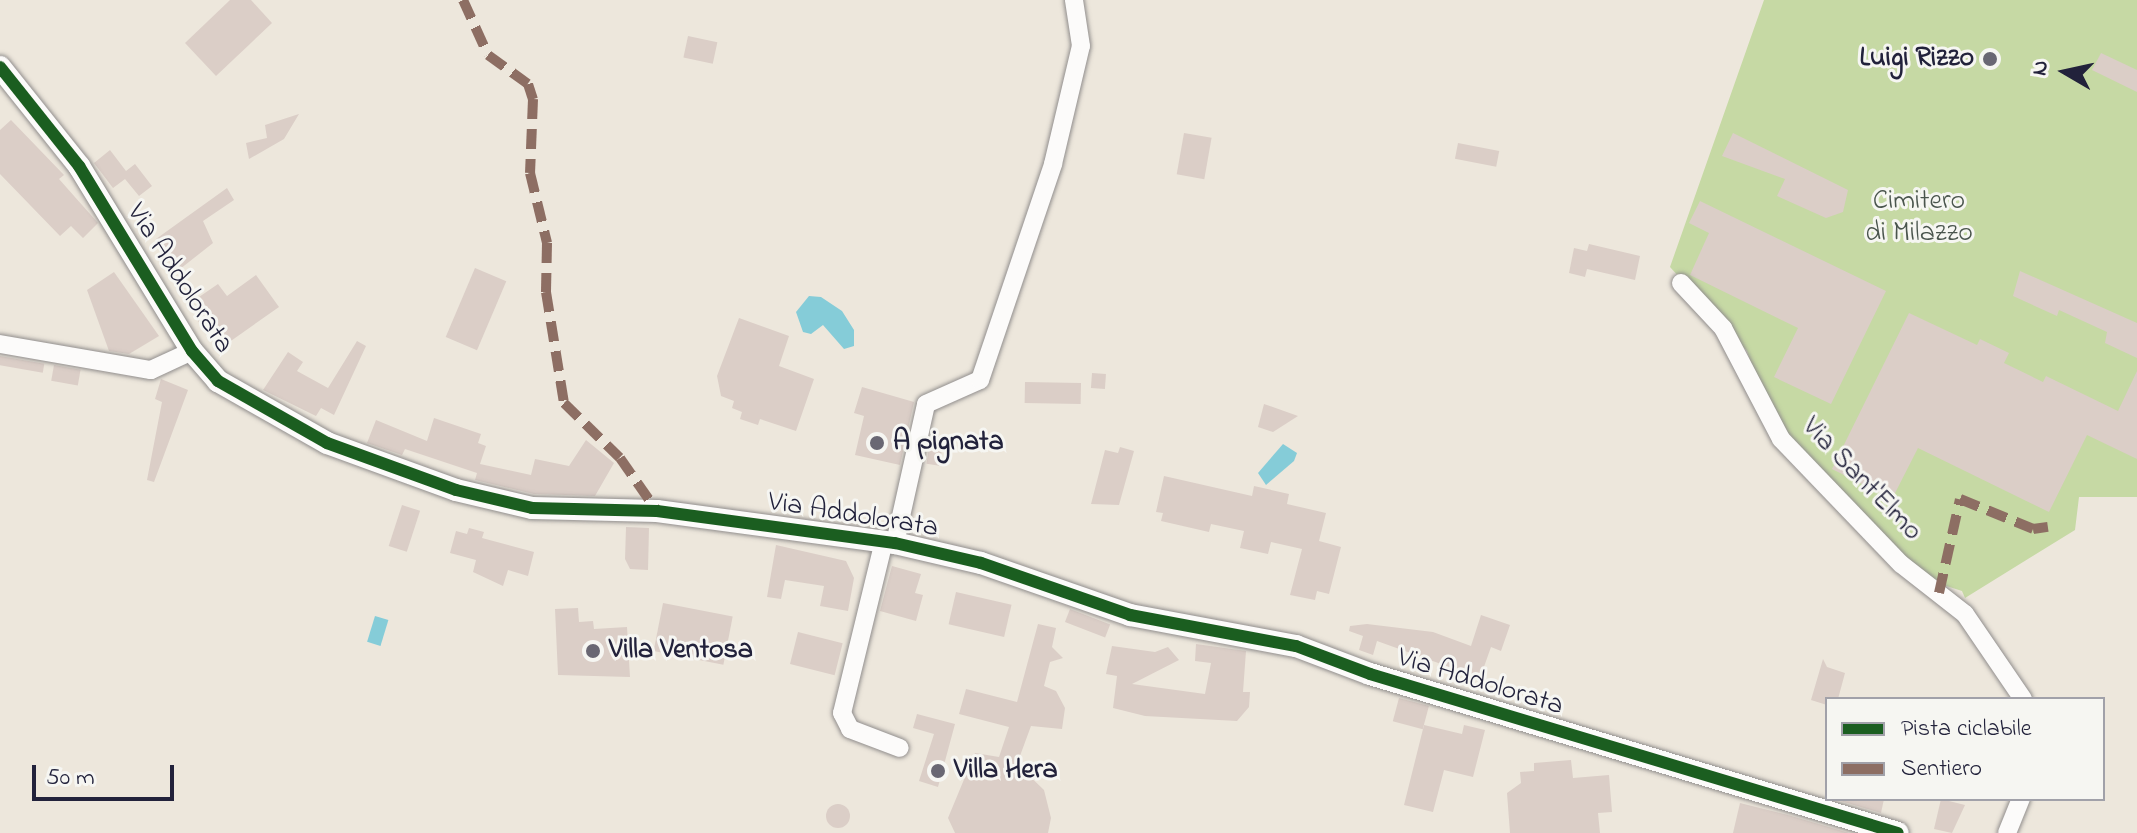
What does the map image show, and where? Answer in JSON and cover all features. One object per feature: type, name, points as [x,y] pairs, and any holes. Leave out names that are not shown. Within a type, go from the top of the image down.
[{"type":"street","name":"Via Addolorata","points":[[900,748],[850,729],[842,713],[926,404],[980,380],[1053,164],[1081,46],[1074,0]]},
{"type":"street","name":"Via Addolorata","points":[[0,67],[79,166],[192,351],[218,381],[264,411],[327,443],[456,490],[532,508],[657,511],[889,542],[981,563],[1130,615],[1296,646],[1370,674],[1898,833]]},
{"type":"street","name":"Via Sant'Elmo","points":[[1681,283],[1723,328],[1781,439],[1901,564],[1965,614],[2022,697]]},
{"type":"street","points":[[0,344],[151,370],[192,351]]},
{"type":"street","points":[[2007,833],[2020,801]]},
{"type":"green space","name":"Cimitero di Milazzo","points":[[1764,0],[2137,0],[2137,497],[2079,497],[2075,530],[1965,598],[1962,591],[1931,581],[1806,462],[1759,388],[1747,351],[1670,267]]},
{"type":"water","points":[[809,296],[821,297],[842,311],[854,330],[854,346],[844,349],[823,325],[811,334],[803,332],[796,312]]},
{"type":"water","points":[[1283,444],[1297,453],[1294,461],[1266,485],[1258,473]]},
{"type":"water","points":[[375,616],[388,620],[380,646],[367,642]]},
{"type":"building","points":[[230,0],[251,0],[272,23],[216,76],[185,43]]},
{"type":"building","points":[[688,36],[717,42],[713,64],[683,58]]},
{"type":"building","points":[[2101,53],[2137,70],[2137,92],[2092,70]]},
{"type":"building","points":[[299,114],[284,139],[249,159],[246,143],[267,138],[265,125]]},
{"type":"building","points":[[11,120],[64,175],[59,179],[98,223],[83,238],[71,226],[60,236],[0,174],[0,130]]},
{"type":"building","points":[[1184,133],[1212,138],[1204,179],[1177,174]]},
{"type":"building","points":[[1733,133],[1848,190],[1843,212],[1826,218],[1777,196],[1785,179],[1722,156]]},
{"type":"building","points":[[1458,143],[1499,151],[1496,167],[1455,159]]},
{"type":"building","points":[[110,150],[126,171],[135,164],[152,186],[139,196],[125,179],[113,188],[94,163]]},
{"type":"building","points":[[227,188],[234,200],[203,221],[213,243],[180,269],[156,239]]},
{"type":"building","points":[[1700,201],[1886,291],[1831,404],[1774,377],[1798,328],[1690,275],[1709,233],[1689,223]]},
{"type":"building","points":[[1589,244],[1640,256],[1635,280],[1587,269],[1585,277],[1569,273],[1574,248],[1587,251]]},
{"type":"building","points":[[475,268],[506,281],[477,350],[446,337]]},
{"type":"building","points":[[2020,271],[2137,323],[2137,358],[2105,343],[2107,332],[2059,310],[2057,316],[2013,296]]},
{"type":"building","points":[[114,272],[159,336],[129,354],[109,351],[87,290]]},
{"type":"building","points":[[256,275],[279,307],[218,350],[198,321],[210,312],[199,297],[218,284],[227,296]]},
{"type":"building","points":[[1909,313],[1977,345],[1980,339],[2009,353],[2004,363],[2043,382],[2046,376],[2118,411],[2137,371],[2137,459],[2087,435],[2049,512],[1918,448],[1892,499],[1832,469]]},
{"type":"building","points":[[739,318],[789,336],[779,366],[814,379],[796,431],[760,419],[758,425],[740,419],[742,412],[732,408],[734,401],[721,396],[717,376]]},
{"type":"building","points":[[357,341],[366,346],[334,415],[321,408],[316,416],[263,390],[288,352],[303,362],[297,371],[328,388]]},
{"type":"building","points":[[0,356],[44,364],[43,373],[0,365]]},
{"type":"building","points":[[54,365],[81,370],[78,385],[51,381]]},
{"type":"building","points":[[1092,373],[1106,374],[1105,389],[1091,388]]},
{"type":"building","points":[[161,379],[188,390],[154,482],[147,480],[162,402],[155,399]]},
{"type":"building","points":[[1025,382],[1081,383],[1081,404],[1025,403]]},
{"type":"building","points":[[862,387],[914,402],[900,465],[855,455],[864,416],[854,413]]},
{"type":"building","points":[[1264,404],[1298,416],[1273,432],[1258,427]]},
{"type":"building","points":[[434,418],[481,434],[478,443],[486,446],[480,464],[531,475],[535,459],[569,466],[586,440],[614,463],[595,496],[534,494],[475,480],[477,473],[405,449],[402,455],[367,443],[376,420],[427,441]]},
{"type":"building","points":[[931,435],[944,437],[939,466],[926,464]]},
{"type":"building","points":[[1120,447],[1134,451],[1119,505],[1091,504],[1105,450],[1118,453]]},
{"type":"building","points":[[1164,476],[1252,496],[1254,486],[1289,494],[1287,504],[1326,513],[1319,541],[1341,547],[1329,594],[1317,591],[1315,600],[1290,595],[1302,549],[1271,542],[1268,554],[1240,548],[1244,531],[1211,524],[1209,532],[1161,521],[1163,513],[1156,512]]},
{"type":"building","points":[[402,505],[420,511],[407,552],[389,546]]},
{"type":"building","points":[[626,527],[649,528],[648,570],[630,569],[625,559]]},
{"type":"building","points":[[469,528],[484,532],[482,538],[534,552],[528,576],[508,570],[503,586],[473,572],[476,560],[450,553],[456,531],[467,534]]},
{"type":"building","points":[[776,545],[846,561],[854,578],[848,611],[820,606],[824,586],[785,580],[781,599],[767,597]]},
{"type":"building","points":[[892,566],[921,574],[915,593],[923,595],[916,621],[880,611]]},
{"type":"building","points":[[956,592],[1012,605],[1004,637],[949,624]]},
{"type":"building","points":[[663,603],[733,617],[723,665],[654,651]]},
{"type":"building","name":"Villa Ventosa","points":[[578,608],[579,622],[593,621],[594,629],[627,627],[630,677],[558,675],[555,609]]},
{"type":"building","points":[[1070,609],[1110,624],[1105,637],[1065,622]]},
{"type":"building","points":[[1481,615],[1510,625],[1501,651],[1491,647],[1480,678],[1377,641],[1373,655],[1359,650],[1363,636],[1349,631],[1350,626],[1367,624],[1433,632],[1471,646]]},
{"type":"building","points":[[1038,624],[1056,628],[1052,647],[1063,658],[1050,662],[1044,686],[1056,691],[1065,708],[1062,729],[1031,726],[1017,764],[1044,790],[1051,818],[1048,833],[955,833],[948,818],[975,753],[999,757],[1009,727],[959,714],[966,689],[1017,702]]},
{"type":"building","points":[[798,632],[843,643],[835,675],[790,664]]},
{"type":"building","points":[[1196,644],[1246,651],[1243,692],[1250,692],[1249,707],[1237,721],[1145,716],[1113,708],[1117,676],[1106,674],[1112,646],[1155,652],[1168,647],[1179,660],[1132,684],[1205,694],[1211,663],[1195,661]]},
{"type":"building","points":[[1823,659],[1827,667],[1845,673],[1839,697],[1825,697],[1825,704],[1811,700]]},
{"type":"building","points":[[1399,698],[1429,706],[1423,729],[1393,721]]},
{"type":"building","points":[[917,714],[955,724],[938,787],[919,781],[934,734],[913,728]]},
{"type":"building","points":[[1424,725],[1462,734],[1464,725],[1485,730],[1473,777],[1444,770],[1433,812],[1404,805]]},
{"type":"building","points":[[1571,760],[1573,778],[1609,775],[1612,812],[1598,813],[1600,833],[1510,833],[1507,793],[1521,783],[1520,772],[1534,771],[1534,763]]},
{"type":"building","points":[[1841,801],[1884,801],[1881,813]]},
{"type":"building","points":[[1941,801],[1965,805],[1952,833],[1934,829]]},
{"type":"building","points":[[1740,803],[1788,815],[1849,833],[1733,833]]},
{"type":"building","points":[[838,804],[847,807],[850,816],[847,825],[838,828],[829,825],[826,816],[829,807]]},
{"type":"marked path","points":[[463,0],[488,55],[528,84],[533,99],[530,173],[547,243],[546,292],[564,403],[620,458],[657,511]]},
{"type":"marked path","points":[[1939,593],[1960,499],[2033,529],[2048,527]]},
{"type":"cycle path","points":[[0,67],[79,166],[192,351],[218,381],[327,443],[456,490],[532,508],[657,511],[895,543],[981,563],[1130,615],[1296,646],[1370,674],[1898,833]]},
{"type":"place","name":"Luigi Rizzo","points":[[1990,59]]},
{"type":"place","name":"A pignata","points":[[877,443]]},
{"type":"place","name":"Villa Ventosa","points":[[593,651]]},
{"type":"place","name":"Villa Hera","points":[[938,771]]}]
